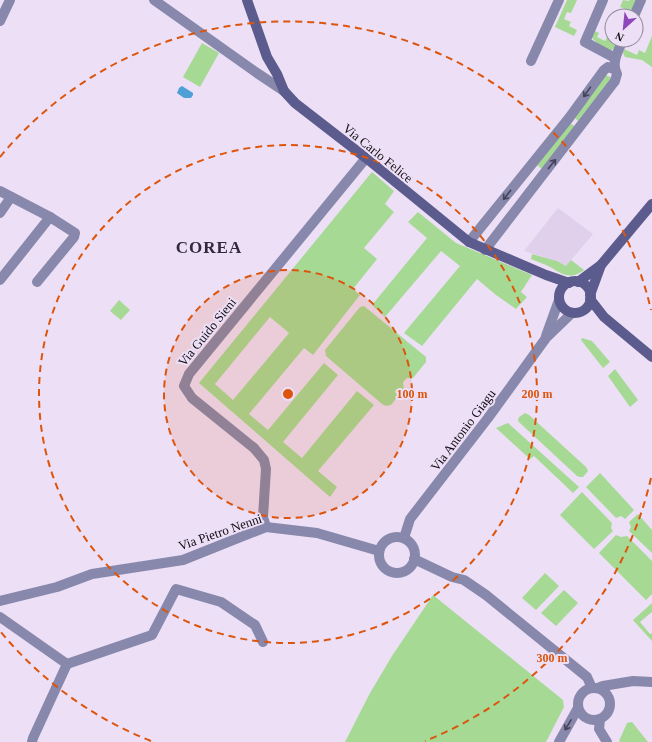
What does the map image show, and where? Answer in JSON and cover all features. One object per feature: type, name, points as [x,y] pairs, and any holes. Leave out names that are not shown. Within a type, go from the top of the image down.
[{"type":"main road","name":"Via Carlo Felice","points":[[247,0],[267,57],[284,90],[295,103],[366,158],[469,242],[546,275],[574,282]]},
{"type":"main road","points":[[559,296],[562,288],[601,265],[652,204]]},
{"type":"main road","points":[[546,275],[559,296],[563,308],[572,313],[576,313],[587,307],[601,265]]},
{"type":"main road","points":[[574,282],[586,286],[590,297],[604,317],[652,357]]},
{"type":"main road","points":[[584,310],[604,317]]},
{"type":"street","points":[[154,0],[257,73],[284,90]]},
{"type":"street","points":[[532,61],[559,0]]},
{"type":"street","points":[[603,0],[585,42],[615,58]]},
{"type":"street","points":[[0,21],[7,1]]},
{"type":"street","points":[[485,250],[495,235],[581,127],[615,81],[617,74],[614,69],[615,58],[619,48]]},
{"type":"street","points":[[469,242],[569,118],[604,70],[608,67],[614,69]]},
{"type":"street","points":[[569,118],[581,127]]},
{"type":"street","name":"Via Guido Sieni","points":[[266,527],[263,517],[266,469],[264,460],[254,448],[192,398],[184,386],[189,374],[366,158]]},
{"type":"street","points":[[530,167],[542,177]]},
{"type":"street","points":[[0,191],[50,217],[75,233],[74,237],[37,282]]},
{"type":"street","points":[[0,213],[11,197]]},
{"type":"street","points":[[0,280],[50,217]]},
{"type":"street","points":[[483,226],[495,235]]},
{"type":"street","name":"Via Antonio Giagu","points":[[546,338],[559,296]]},
{"type":"street","name":"Via Antonio Giagu","points":[[404,538],[410,520],[488,418],[546,338],[572,313]]},
{"type":"street","name":"Via Pietro Nenni","points":[[0,601],[57,587],[92,574],[183,560],[266,527],[318,533],[379,551]]},
{"type":"street","points":[[393,537],[404,538],[412,545],[415,554],[414,559],[412,564],[404,572],[393,573],[388,571],[380,563],[380,546],[388,539],[393,537]]},
{"type":"street","points":[[414,559],[452,577],[464,580],[486,594],[586,678],[595,688],[602,690],[609,698]]},
{"type":"street","points":[[32,742],[66,664],[152,635],[176,589],[221,602],[255,625],[263,642]]},
{"type":"street","points":[[0,617],[66,664]]},
{"type":"street","points":[[559,742],[578,708],[579,697],[582,693],[586,678]]},
{"type":"street","points":[[582,693],[587,689],[633,681],[652,682]]},
{"type":"street","points":[[578,708],[584,717],[595,720],[600,719],[608,712],[610,703],[609,698],[614,685]]},
{"type":"street","points":[[600,719],[599,729],[607,742]]},
{"type":"shaded area","points":[[558,208],[593,234],[566,266],[557,261],[524,251]]},
{"type":"green space","points":[[567,0],[577,0],[571,13],[567,12],[564,19],[571,22],[569,26],[577,30],[574,36],[555,27]]},
{"type":"green space","points":[[623,0],[637,0],[634,8],[620,7]]},
{"type":"green space","points":[[593,30],[599,33],[597,37],[604,40],[604,48],[614,48],[609,51],[606,50],[591,37]]},
{"type":"green space","points":[[652,36],[652,67],[642,60],[625,57],[623,53],[624,49],[637,55],[639,50],[645,53]]},
{"type":"green space","points":[[202,43],[219,53],[200,87],[183,77]]},
{"type":"green space","points":[[606,75],[612,78],[578,121],[574,117]]},
{"type":"green space","points":[[569,123],[575,126],[542,169],[537,165]]},
{"type":"green space","points":[[372,172],[394,191],[385,204],[394,212],[364,248],[377,259],[353,289],[360,295],[313,355],[304,348],[249,414],[268,430],[324,363],[338,375],[283,442],[302,458],[357,391],[374,405],[318,471],[337,487],[330,497],[199,383]],"holes":[[[270,317],[289,333],[233,400],[215,384]]]},
{"type":"green space","points":[[418,212],[456,243],[532,275],[521,292],[527,297],[516,309],[477,279],[422,346],[404,333],[460,266],[441,251],[385,317],[372,305],[427,238],[408,222]]},
{"type":"green space","points":[[532,254],[557,261],[566,266],[571,260],[584,270],[578,274],[569,276],[565,275],[531,259]]},
{"type":"green space","points":[[119,300],[130,310],[121,320],[110,311]]},
{"type":"green space","points":[[364,306],[426,357],[426,362],[413,378],[407,378],[403,382],[404,389],[391,405],[386,406],[382,404],[326,356],[325,350],[360,307]]},
{"type":"green space","points":[[582,338],[592,341],[610,362],[603,368],[581,340]]},
{"type":"green space","points":[[615,369],[638,400],[630,407],[608,376]]},
{"type":"green space","points":[[525,413],[586,467],[588,471],[583,477],[577,476],[518,421],[519,417]]},
{"type":"green space","points":[[508,423],[579,487],[573,493],[534,456],[530,459],[496,428]]},
{"type":"green space","points":[[600,473],[634,510],[625,519],[621,516],[616,518],[586,487]]},
{"type":"green space","points":[[582,492],[612,523],[611,528],[613,531],[594,549],[560,515]]},
{"type":"green space","points":[[638,514],[652,530],[652,553],[629,531],[631,527],[629,522]]},
{"type":"green space","points":[[616,535],[621,537],[627,536],[652,561],[652,594],[646,600],[599,553]]},
{"type":"green space","points":[[545,573],[559,586],[536,610],[522,598]]},
{"type":"green space","points":[[564,590],[578,603],[556,626],[541,613]]},
{"type":"green space","points":[[433,595],[563,700],[564,707],[546,742],[345,742],[370,693],[392,656]]},
{"type":"green space","points":[[652,603],[652,612],[640,622],[650,634],[652,633],[652,641],[633,620]]},
{"type":"green space","points":[[632,722],[648,742],[619,741],[627,723]]},
{"type":"water","points":[[182,86],[193,93],[191,98],[184,98],[177,93],[179,88]]},
{"type":"district","name":"COREA","points":[[209,247]]}]
